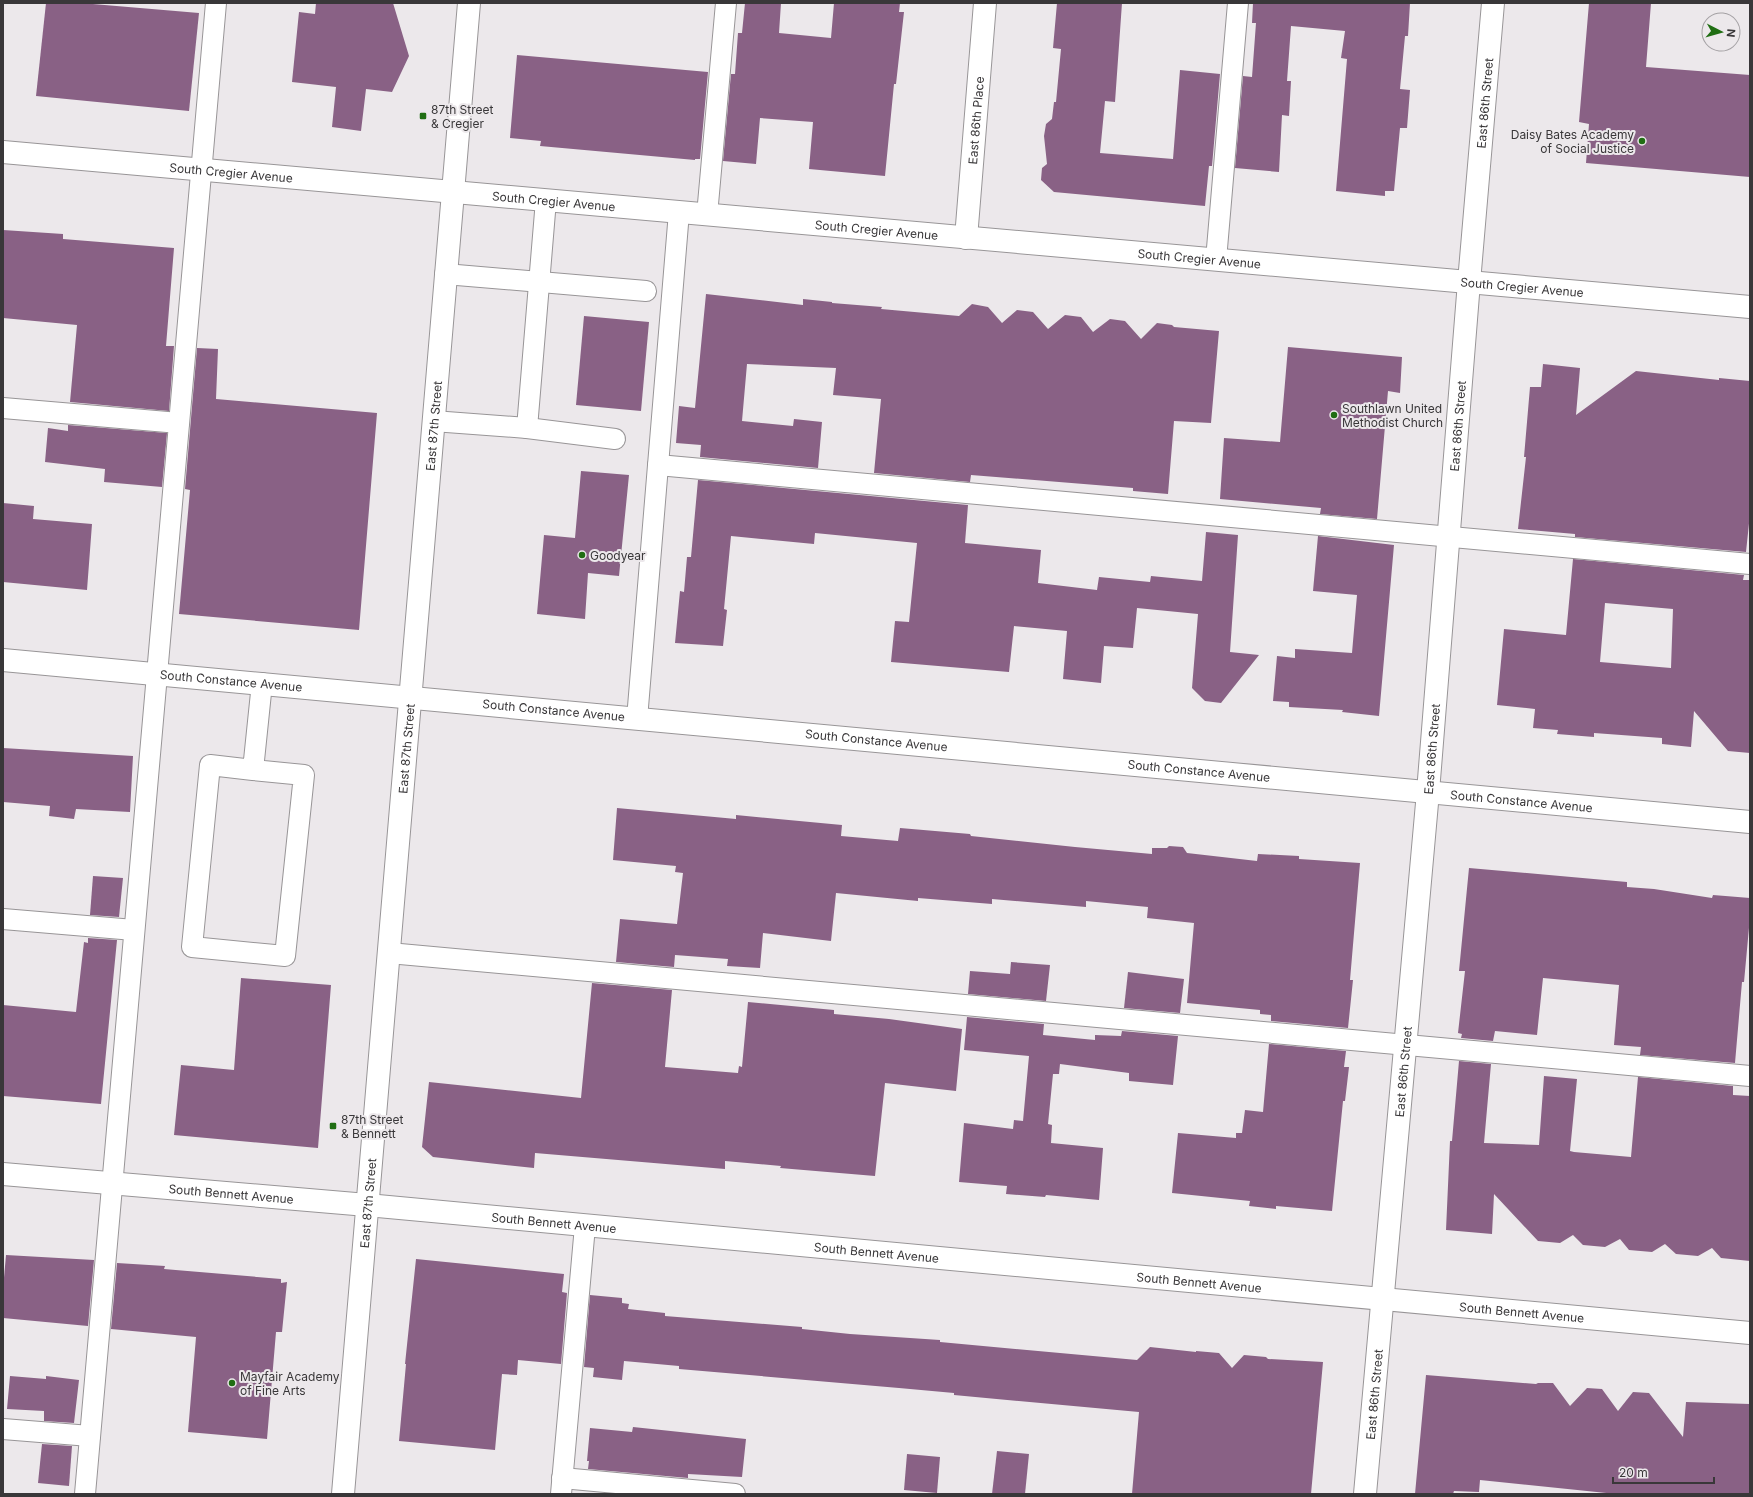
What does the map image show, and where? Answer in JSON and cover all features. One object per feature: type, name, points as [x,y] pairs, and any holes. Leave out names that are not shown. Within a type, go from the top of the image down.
[{"type":"street","name":"East 87th Street","points":[[343,1494],[469,3]]},
{"type":"street","name":"East 86th Place","points":[[966,238],[985,3]]},
{"type":"street","name":"East 86th Street","points":[[1365,1494],[1428,792],[1493,3]]},
{"type":"street","name":"South Cregier Avenue","points":[[3,152],[1750,307]]},
{"type":"street","name":"South Constance Avenue","points":[[3,660],[410,696],[637,719],[1750,822]]},
{"type":"street","name":"South Bennett Avenue","points":[[3,1174],[367,1205],[1750,1333]]},
{"type":"lane","points":[[84,1494],[216,3]]},
{"type":"lane","points":[[707,215],[726,3]]},
{"type":"lane","points":[[1216,260],[1238,3]]},
{"type":"lane","points":[[527,428],[546,200]]},
{"type":"lane","points":[[637,719],[679,212]]},
{"type":"lane","points":[[445,274],[646,291]]},
{"type":"lane","points":[[3,408],[179,423]]},
{"type":"lane","points":[[433,421],[527,428],[615,439]]},
{"type":"lane","points":[[658,465],[1750,564]]},
{"type":"lane","points":[[253,770],[262,683]]},
{"type":"lane","points":[[210,765],[253,770],[304,775],[285,956],[192,947],[210,765]]},
{"type":"lane","points":[[3,919],[134,930]]},
{"type":"lane","points":[[389,953],[1750,1076]]},
{"type":"lane","points":[[585,1226],[561,1486],[735,1494]]},
{"type":"lane","points":[[3,1429],[90,1436]]},
{"type":"building","points":[[46,3],[81,3],[199,13],[189,111],[36,96]]},
{"type":"building","points":[[316,3],[393,3],[409,56],[392,92],[366,89],[361,131],[332,127],[336,87],[292,82],[299,12],[315,14]]},
{"type":"building","points":[[745,3],[781,3],[779,33],[831,38],[834,3],[900,3],[899,12],[904,12],[896,84],[894,84],[885,176],[809,169],[813,122],[760,118],[756,164],[723,161],[731,74],[735,74],[738,33],[742,33]]},
{"type":"building","points":[[1057,3],[1122,3],[1115,102],[1105,101],[1100,153],[1173,159],[1180,70],[1220,74],[1212,166],[1209,166],[1205,206],[1054,192],[1041,180],[1042,168],[1047,164],[1044,136],[1046,124],[1052,119],[1054,102],[1056,102],[1061,49],[1053,48]]},
{"type":"building","points":[[1253,3],[1410,3],[1408,36],[1405,36],[1400,89],[1410,90],[1407,128],[1400,128],[1394,191],[1385,191],[1385,196],[1336,191],[1347,59],[1341,58],[1345,31],[1291,26],[1287,81],[1291,81],[1289,116],[1282,115],[1279,172],[1235,168],[1243,76],[1252,77],[1256,23],[1252,23]]},
{"type":"building","points":[[1589,3],[1651,3],[1646,67],[1750,75],[1750,177],[1586,163],[1589,124],[1579,122]]},
{"type":"building","points":[[517,55],[708,72],[700,159],[695,160],[540,146],[541,141],[510,138]]},
{"type":"building","points":[[3,230],[63,234],[63,239],[174,248],[166,346],[174,346],[169,411],[70,402],[77,325],[3,318]]},
{"type":"building","points":[[706,294],[803,305],[803,299],[882,307],[881,309],[959,316],[972,304],[988,307],[1002,323],[1017,310],[1033,312],[1048,329],[1065,315],[1081,317],[1093,332],[1110,319],[1125,321],[1141,339],[1157,323],[1172,325],[1174,327],[1219,331],[1211,423],[1174,421],[1168,494],[1133,491],[1133,488],[971,475],[970,482],[874,473],[881,399],[833,395],[836,368],[747,364],[742,421],[793,426],[794,419],[822,422],[818,468],[700,457],[701,445],[676,443],[679,406],[695,408]]},
{"type":"building","points":[[584,316],[649,322],[641,411],[576,405]]},
{"type":"building","name":"Southlawn United Methodist Church","points":[[1288,347],[1402,357],[1400,393],[1388,391],[1377,519],[1320,514],[1321,508],[1220,499],[1224,438],[1280,442]]},
{"type":"building","points":[[197,348],[218,349],[216,399],[377,413],[359,630],[179,614],[190,490],[185,489]]},
{"type":"building","points":[[1543,364],[1580,368],[1576,415],[1636,371],[1719,380],[1719,378],[1750,381],[1750,514],[1746,552],[1575,537],[1575,534],[1518,529],[1526,457],[1524,457],[1530,387],[1541,387]]},
{"type":"building","points":[[68,425],[167,433],[162,487],[104,482],[105,469],[45,462],[48,428],[68,431]]},
{"type":"building","name":"Goodyear","points":[[581,471],[629,475],[619,576],[588,573],[585,619],[537,614],[544,535],[575,538]]},
{"type":"building","points":[[698,480],[968,505],[965,543],[1041,550],[1038,583],[1097,590],[1099,577],[1150,582],[1151,576],[1202,581],[1206,532],[1238,535],[1230,652],[1259,655],[1221,703],[1205,701],[1192,688],[1198,614],[1137,608],[1133,648],[1104,646],[1101,683],[1063,679],[1067,631],[1014,626],[1009,672],[891,662],[895,621],[909,622],[917,543],[815,533],[814,544],[731,536],[724,609],[727,610],[723,646],[675,643],[680,591],[684,592],[687,557],[691,557]]},
{"type":"building","points":[[3,503],[34,506],[33,519],[92,524],[87,590],[3,582]]},
{"type":"building","points":[[1318,536],[1394,545],[1379,716],[1342,712],[1343,710],[1289,707],[1289,702],[1273,701],[1277,656],[1295,658],[1295,649],[1352,653],[1357,595],[1313,591]]},
{"type":"building","points":[[1573,559],[1744,575],[1743,580],[1750,580],[1750,753],[1728,751],[1694,711],[1691,747],[1662,744],[1662,738],[1594,733],[1594,737],[1557,734],[1558,730],[1533,728],[1535,709],[1497,705],[1504,629],[1566,635]],"holes":[[[1605,603],[1673,609],[1671,668],[1600,662]]]},
{"type":"building","points":[[3,748],[133,756],[130,812],[76,809],[74,819],[49,816],[50,806],[3,802]]},
{"type":"building","points":[[617,808],[736,819],[736,815],[842,825],[841,836],[898,841],[900,828],[970,834],[971,836],[1152,854],[1152,848],[1167,848],[1169,846],[1183,847],[1187,853],[1257,861],[1258,854],[1299,856],[1299,859],[1360,863],[1350,980],[1353,980],[1348,1028],[1271,1021],[1271,1015],[1260,1014],[1260,1010],[1187,1003],[1194,923],[1147,918],[1148,907],[1086,901],[1086,907],[992,899],[992,904],[918,898],[918,901],[836,893],[831,941],[763,933],[760,968],[727,966],[728,959],[675,955],[674,967],[616,962],[620,919],[677,924],[683,873],[675,872],[676,866],[613,860]]},
{"type":"building","points":[[1469,868],[1627,882],[1627,887],[1654,889],[1712,898],[1713,895],[1750,898],[1750,917],[1744,982],[1742,982],[1735,1063],[1640,1055],[1641,1047],[1614,1045],[1619,985],[1543,978],[1537,1035],[1495,1031],[1493,1041],[1461,1038],[1462,1034],[1458,1033],[1465,971],[1459,971]]},
{"type":"building","points":[[93,876],[123,878],[119,917],[90,915]]},
{"type":"building","points":[[88,938],[117,940],[101,1104],[3,1096],[3,1005],[76,1012],[84,942],[88,943]]},
{"type":"building","points":[[1011,962],[1050,965],[1046,1001],[968,994],[970,971],[1010,974]]},
{"type":"building","points":[[1128,972],[1184,979],[1180,1013],[1124,1008]]},
{"type":"building","points":[[241,978],[331,985],[318,1148],[174,1135],[181,1065],[234,1070]]},
{"type":"building","points":[[592,983],[672,990],[665,1067],[738,1073],[739,1066],[742,1067],[748,1002],[834,1010],[834,1014],[889,1019],[962,1029],[956,1091],[885,1083],[875,1176],[780,1168],[781,1166],[725,1161],[725,1169],[535,1153],[534,1168],[433,1157],[422,1147],[429,1082],[581,1098]]},
{"type":"building","points":[[967,1017],[1044,1024],[1043,1035],[1095,1040],[1095,1035],[1121,1036],[1122,1031],[1178,1036],[1173,1085],[1129,1081],[1129,1073],[1060,1064],[1059,1074],[1053,1074],[1048,1124],[1052,1125],[1051,1143],[1103,1148],[1099,1200],[1046,1195],[1045,1197],[1006,1194],[1007,1186],[959,1182],[964,1123],[1013,1129],[1014,1120],[1023,1121],[1029,1056],[964,1050]]},
{"type":"building","points":[[1269,1044],[1346,1051],[1344,1067],[1349,1067],[1345,1101],[1343,1101],[1332,1211],[1276,1206],[1276,1209],[1249,1206],[1250,1201],[1172,1193],[1178,1133],[1236,1138],[1236,1133],[1242,1133],[1245,1110],[1263,1112]]},
{"type":"building","points":[[1459,1061],[1491,1064],[1484,1143],[1539,1145],[1544,1076],[1577,1079],[1570,1151],[1574,1152],[1631,1157],[1638,1077],[1733,1086],[1733,1095],[1750,1096],[1750,1261],[1721,1258],[1712,1248],[1698,1256],[1676,1254],[1665,1244],[1652,1252],[1629,1250],[1620,1239],[1605,1247],[1583,1245],[1573,1235],[1560,1243],[1538,1241],[1494,1194],[1492,1234],[1446,1230],[1450,1141],[1452,1141]]},
{"type":"building","points":[[6,1255],[94,1260],[88,1326],[3,1318],[3,1289]]},
{"type":"building","points":[[416,1259],[564,1274],[562,1292],[567,1293],[561,1364],[518,1360],[517,1375],[502,1374],[495,1450],[399,1441]]},
{"type":"building","name":"Mayfair Academy of Fine Arts","points":[[117,1263],[165,1266],[164,1269],[281,1279],[281,1283],[287,1282],[282,1332],[276,1332],[267,1439],[188,1432],[196,1337],[111,1329]]},
{"type":"building","points":[[590,1295],[622,1298],[622,1303],[629,1304],[628,1309],[665,1313],[665,1316],[802,1327],[802,1329],[850,1334],[940,1340],[940,1342],[1137,1360],[1150,1347],[1219,1353],[1232,1368],[1244,1355],[1266,1357],[1268,1359],[1323,1362],[1311,1494],[1132,1494],[1139,1412],[954,1395],[954,1393],[679,1369],[679,1366],[624,1361],[622,1380],[593,1377],[594,1368],[584,1367]]},
{"type":"building","points":[[1426,1375],[1536,1384],[1553,1383],[1570,1406],[1587,1388],[1602,1389],[1618,1411],[1633,1392],[1649,1393],[1683,1437],[1686,1402],[1750,1404],[1750,1494],[1616,1494],[1480,1480],[1479,1492],[1454,1491],[1453,1494],[1415,1494]]},
{"type":"building","points":[[10,1376],[46,1379],[46,1376],[79,1380],[74,1423],[44,1421],[44,1411],[7,1409]]},
{"type":"building","points":[[633,1427],[746,1439],[742,1477],[688,1474],[688,1478],[588,1469],[589,1461],[587,1461],[590,1428],[632,1432]]},
{"type":"building","points":[[42,1444],[72,1446],[69,1486],[38,1483]]},
{"type":"building","points":[[997,1451],[1029,1454],[1025,1494],[992,1494]]},
{"type":"building","points":[[907,1454],[940,1457],[937,1493],[904,1490]]},
{"type":"place","name":"87th Street & Cregier","points":[[423,116]]},
{"type":"place","name":"Daisy Bates Academy of Social Justice","points":[[1642,141]]},
{"type":"place","name":"Southlawn United Methodist Church","points":[[1334,415]]},
{"type":"place","name":"Goodyear","points":[[582,555]]},
{"type":"place","name":"87th Street & Bennett","points":[[333,1126]]},
{"type":"place","name":"Mayfair Academy of Fine Arts","points":[[232,1383]]}]
